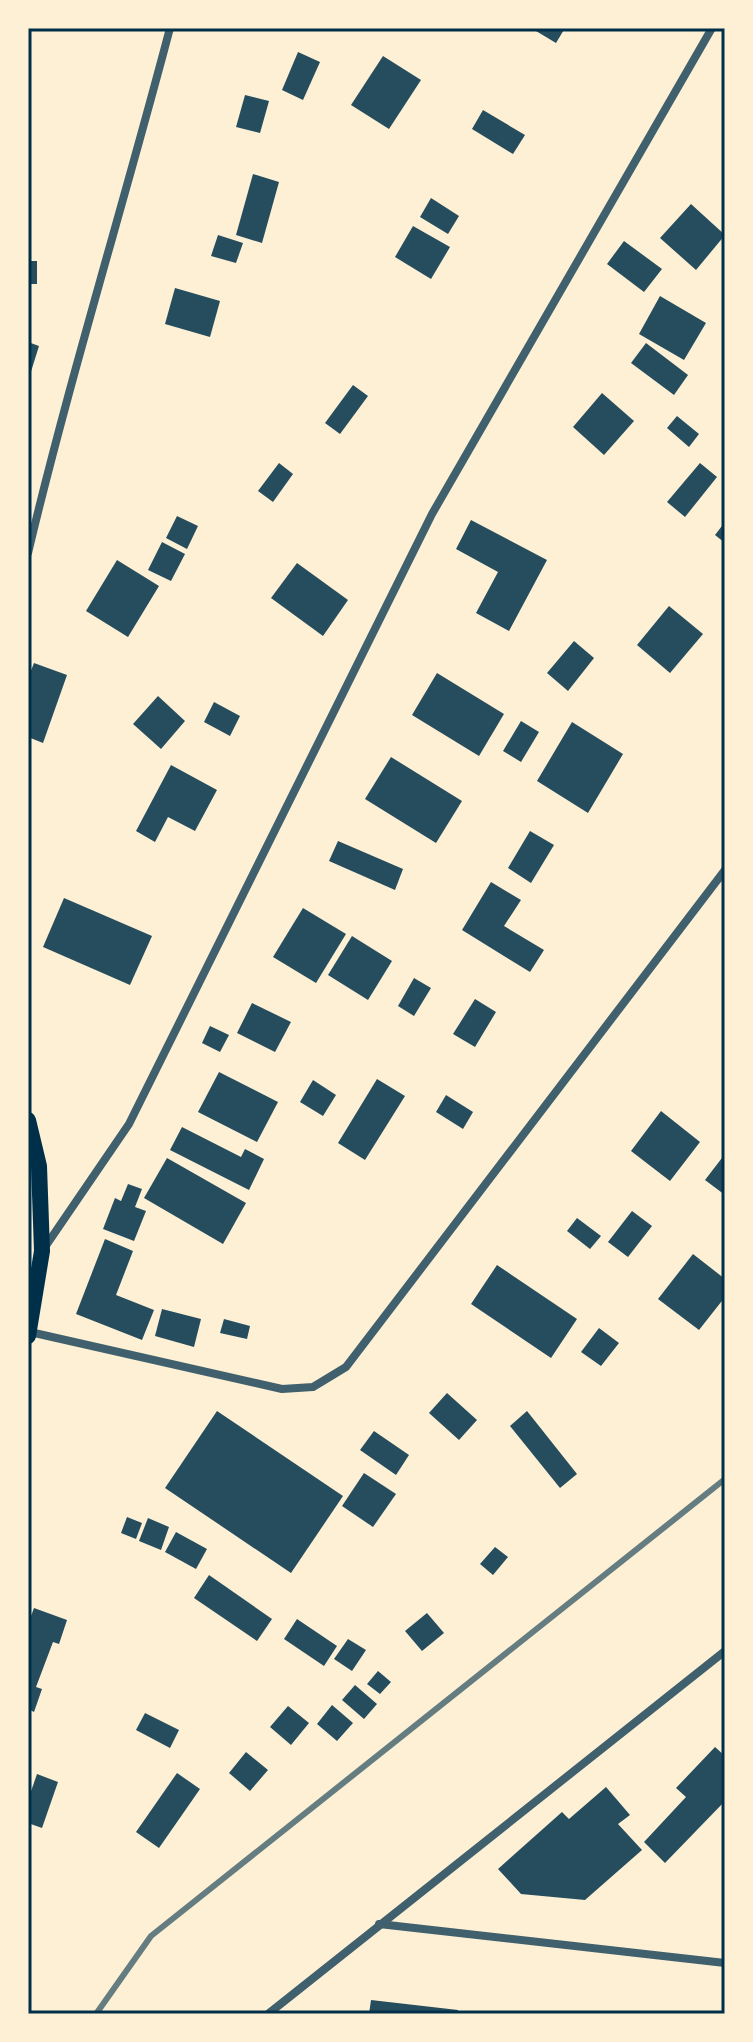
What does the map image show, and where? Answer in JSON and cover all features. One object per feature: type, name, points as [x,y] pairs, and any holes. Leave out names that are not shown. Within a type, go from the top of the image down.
[{"type":"main road","points":[[28,1120],[39,1166],[42,1251],[29,1334]]},
{"type":"street","points":[[28,553],[52,450],[134,167],[170,28]]},
{"type":"street","points":[[42,1251],[129,1124],[432,514],[712,28]]},
{"type":"street","points":[[29,1334],[282,1389],[313,1387],[346,1367],[725,870]]},
{"type":"street","points":[[268,2014],[725,1651]]},
{"type":"street","points":[[379,1924],[725,1963]]},
{"type":"building","points":[[531,28],[565,28],[556,43]]},
{"type":"building","points":[[298,52],[320,62],[303,100],[282,90]]},
{"type":"building","points":[[383,56],[421,80],[389,129],[351,105]]},
{"type":"building","points":[[245,95],[269,101],[260,133],[236,127]]},
{"type":"building","points":[[483,110],[525,135],[513,154],[472,129]]},
{"type":"building","points":[[253,174],[279,182],[262,243],[236,235]]},
{"type":"building","points":[[431,198],[459,216],[448,234],[420,217]]},
{"type":"building","points":[[691,204],[725,235],[696,270],[660,238]]},
{"type":"building","points":[[413,226],[450,247],[431,279],[395,257]]},
{"type":"building","points":[[218,235],[243,243],[236,263],[211,256]]},
{"type":"building","points":[[624,241],[662,269],[644,292],[607,264]]},
{"type":"building","points":[[28,261],[37,261],[37,284],[28,284]]},
{"type":"building","points":[[175,288],[220,301],[210,337],[165,324]]},
{"type":"building","points":[[660,296],[706,323],[684,360],[639,334]]},
{"type":"building","points":[[28,342],[39,346],[29,378],[28,378]]},
{"type":"building","points":[[646,343],[688,375],[674,395],[631,363]]},
{"type":"building","points":[[353,385],[368,396],[340,434],[325,423]]},
{"type":"building","points":[[602,393],[634,421],[604,455],[573,427]]},
{"type":"building","points":[[677,416],[699,434],[689,447],[667,428]]},
{"type":"building","points":[[279,463],[293,474],[273,502],[258,491]]},
{"type":"building","points":[[700,463],[717,477],[685,517],[667,502]]},
{"type":"building","points":[[177,516],[198,526],[187,549],[166,538]]},
{"type":"building","points":[[471,520],[547,560],[509,631],[476,613],[498,572],[456,549]]},
{"type":"building","points":[[725,522],[725,543],[715,535]]},
{"type":"building","points":[[162,542],[185,554],[171,581],[148,570]]},
{"type":"building","points":[[117,560],[159,586],[128,637],[86,611]]},
{"type":"building","points":[[297,563],[348,600],[323,636],[271,598]]},
{"type":"building","points":[[669,606],[703,634],[670,673],[637,645]]},
{"type":"building","points":[[574,641],[594,658],[568,691],[547,673]]},
{"type":"building","points":[[34,663],[67,675],[43,743],[28,737],[28,678]]},
{"type":"building","points":[[437,673],[504,714],[479,756],[412,715]]},
{"type":"building","points":[[158,696],[185,721],[161,749],[133,724]]},
{"type":"building","points":[[214,702],[240,716],[230,736],[204,722]]},
{"type":"building","points":[[521,721],[539,732],[521,762],[503,751]]},
{"type":"building","points":[[572,722],[623,754],[588,813],[537,781]]},
{"type":"building","points":[[391,757],[462,801],[436,843],[365,799]]},
{"type":"building","points":[[171,765],[217,790],[195,831],[168,817],[155,842],[136,831]]},
{"type":"building","points":[[530,831],[554,845],[531,883],[508,868]]},
{"type":"building","points":[[338,841],[403,869],[395,890],[329,861]]},
{"type":"building","points":[[491,882],[521,900],[504,926],[544,950],[530,972],[462,930]]},
{"type":"building","points":[[64,898],[152,936],[130,985],[43,947]]},
{"type":"building","points":[[303,908],[346,934],[316,983],[273,957]]},
{"type":"building","points":[[352,936],[392,961],[368,1000],[328,975]]},
{"type":"building","points":[[414,978],[431,988],[414,1016],[398,1006]]},
{"type":"building","points":[[475,999],[496,1012],[475,1047],[453,1034]]},
{"type":"building","points":[[252,1003],[291,1022],[275,1052],[237,1033]]},
{"type":"building","points":[[210,1026],[229,1035],[220,1052],[202,1043]]},
{"type":"building","points":[[219,1072],[278,1102],[257,1142],[198,1112]]},
{"type":"building","points":[[377,1079],[405,1096],[365,1160],[338,1143]]},
{"type":"building","points":[[313,1080],[336,1095],[323,1116],[300,1102]]},
{"type":"building","points":[[446,1095],[473,1112],[463,1129],[436,1112]]},
{"type":"building","points":[[661,1111],[700,1142],[670,1181],[631,1151]]},
{"type":"building","points":[[182,1127],[241,1157],[245,1149],[264,1159],[249,1190],[170,1150]]},
{"type":"building","points":[[725,1154],[725,1195],[705,1180]]},
{"type":"building","points":[[167,1158],[246,1203],[223,1244],[144,1198]]},
{"type":"building","points":[[128,1184],[142,1189],[135,1207],[146,1211],[134,1241],[103,1229],[115,1198],[121,1201]]},
{"type":"building","points":[[632,1211],[652,1226],[628,1257],[608,1242]]},
{"type":"building","points":[[577,1218],[601,1236],[590,1249],[567,1231]]},
{"type":"building","points":[[105,1239],[133,1251],[116,1295],[154,1310],[142,1340],[76,1314]]},
{"type":"building","points":[[693,1254],[725,1279],[725,1297],[699,1330],[658,1299]]},
{"type":"building","points":[[497,1265],[577,1319],[551,1358],[471,1304]]},
{"type":"building","points":[[162,1309],[201,1319],[194,1347],[155,1336]]},
{"type":"building","points":[[224,1319],[250,1326],[247,1339],[220,1333]]},
{"type":"building","points":[[599,1328],[619,1343],[601,1366],[581,1352]]},
{"type":"building","points":[[447,1393],[477,1420],[459,1440],[429,1413]]},
{"type":"building","points":[[217,1411],[343,1496],[291,1573],[165,1488]]},
{"type":"building","points":[[527,1411],[577,1474],[560,1488],[510,1426]]},
{"type":"building","points":[[374,1431],[409,1455],[396,1475],[360,1450]]},
{"type":"building","points":[[364,1473],[396,1494],[373,1527],[342,1506]]},
{"type":"building","points":[[127,1517],[142,1523],[136,1539],[121,1533]]},
{"type":"building","points":[[148,1518],[169,1527],[161,1550],[139,1541]]},
{"type":"building","points":[[176,1532],[207,1549],[196,1569],[165,1552]]},
{"type":"building","points":[[495,1547],[508,1557],[493,1575],[480,1564]]},
{"type":"building","points":[[209,1575],[272,1619],[257,1641],[194,1598]]},
{"type":"building","points":[[34,1608],[67,1620],[59,1644],[53,1642],[36,1687],[42,1689],[34,1712],[28,1709],[28,1624]]},
{"type":"building","points":[[427,1613],[444,1633],[422,1651],[405,1631]]},
{"type":"building","points":[[297,1619],[337,1646],[324,1666],[284,1639]]},
{"type":"building","points":[[348,1639],[366,1650],[352,1671],[334,1659]]},
{"type":"building","points":[[378,1671],[391,1682],[380,1694],[367,1684]]},
{"type":"building","points":[[355,1685],[377,1704],[364,1719],[342,1700]]},
{"type":"building","points":[[332,1705],[353,1723],[337,1741],[317,1724]]},
{"type":"building","points":[[288,1706],[309,1723],[291,1745],[270,1727]]},
{"type":"building","points":[[145,1713],[179,1730],[170,1748],[136,1730]]},
{"type":"building","points":[[715,1747],[725,1756],[725,1801],[665,1863],[644,1842],[686,1797],[676,1788]]},
{"type":"building","points":[[246,1752],[268,1770],[250,1791],[229,1773]]},
{"type":"building","points":[[177,1773],[200,1789],[159,1848],[136,1832]]},
{"type":"building","points":[[37,1774],[58,1782],[42,1828],[28,1823],[28,1800]]},
{"type":"building","points":[[606,1787],[630,1815],[618,1824],[642,1850],[585,1900],[521,1894],[498,1869],[562,1812],[569,1819]]},
{"type":"building","points":[[371,2000],[458,2010],[457,2014],[369,2014]]},
{"type":"railway","points":[[96,2014],[151,1936],[725,1479]]}]
